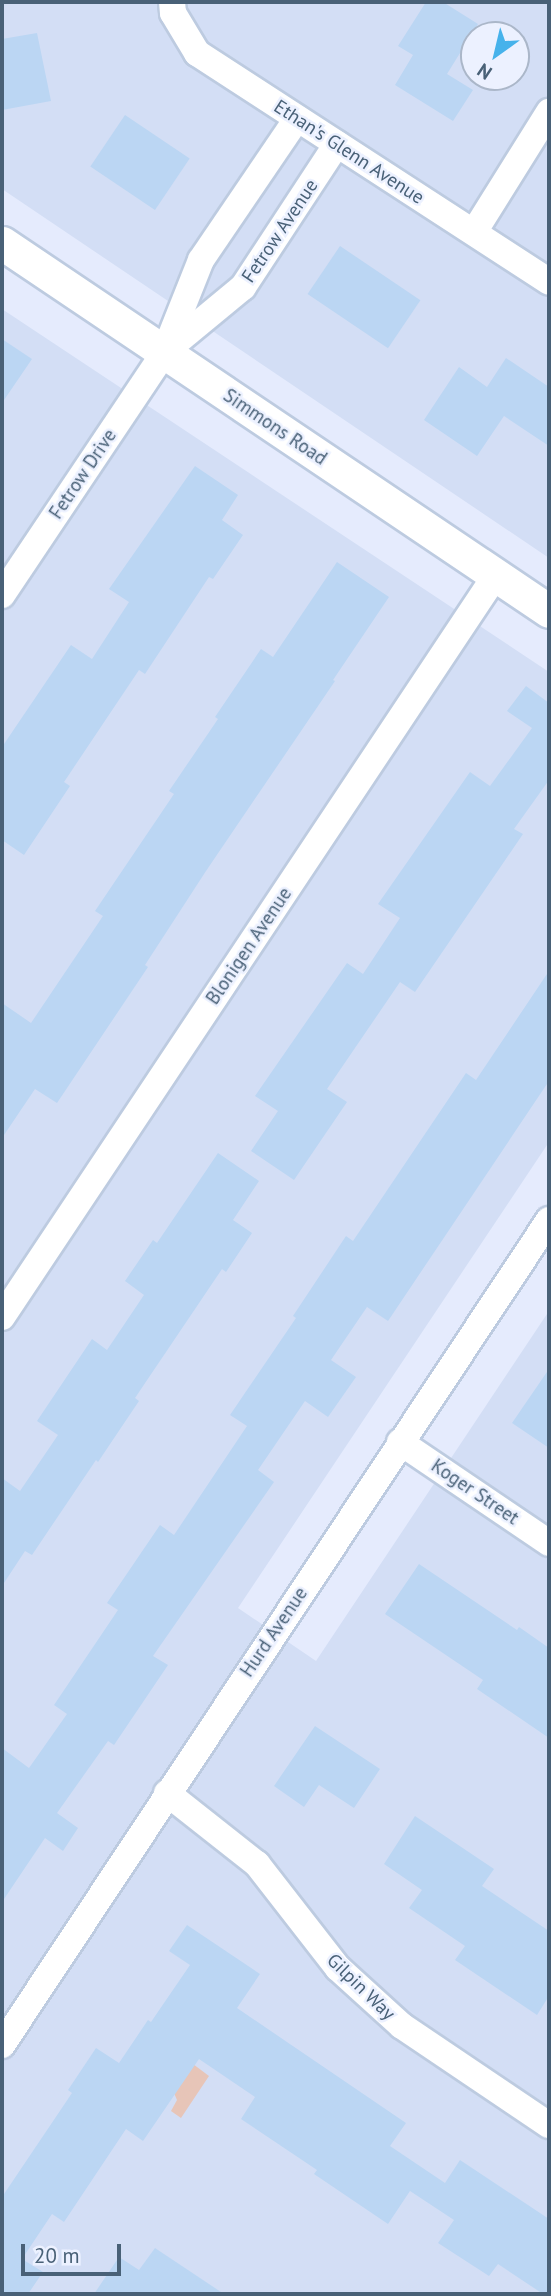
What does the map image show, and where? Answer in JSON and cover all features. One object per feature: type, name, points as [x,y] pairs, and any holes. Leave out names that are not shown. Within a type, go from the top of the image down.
[{"type":"street","name":"Ethan's Glenn Avenue","points":[[172,2],[173,13],[197,53],[549,282]]},
{"type":"street","points":[[474,232],[549,112]]},
{"type":"street","points":[[164,353],[201,260],[298,119]]},
{"type":"street","name":"Fetrow Avenue","points":[[164,353],[243,287],[337,144]]},
{"type":"street","name":"Simmons Road","points":[[2,243],[549,611]]},
{"type":"street","name":"Fetrow Drive","points":[[2,595],[164,353]]},
{"type":"street","name":"Blonigen Avenue","points":[[2,1318],[496,575]]},
{"type":"street","name":"Hurd Avenue","points":[[2,2045],[549,1220]]},
{"type":"street","name":"Koger Street","points":[[400,1442],[549,1543]]},
{"type":"street","name":"Gilpin Way","points":[[167,1793],[257,1864],[338,1968],[402,2026],[549,2125]]},
{"type":"shaded area","points":[[2,2],[549,2],[549,558],[2,189]]},
{"type":"shaded area","points":[[2,309],[549,672],[549,1142],[238,1608],[316,1661],[549,1311],[549,2294],[2,2294]]},
{"type":"shaded area","points":[[189,2061],[209,2076],[181,2118],[171,2111],[177,2100],[174,2093]]},
{"type":"building","points":[[426,2],[443,2],[473,21],[460,21],[460,53],[447,74],[460,82],[460,91],[472,91],[453,121],[395,85],[413,55],[398,46]]},
{"type":"building","points":[[37,33],[51,101],[2,110],[2,39]]},
{"type":"building","points":[[125,115],[190,159],[155,210],[90,166]]},
{"type":"building","points":[[340,246],[420,300],[388,348],[308,294]]},
{"type":"building","points":[[2,339],[32,359],[2,403]]},
{"type":"building","points":[[506,358],[549,387],[549,446],[504,416],[477,456],[424,420],[459,367],[487,387]]},
{"type":"building","points":[[195,466],[238,495],[222,520],[243,535],[213,579],[209,577],[145,674],[139,670],[64,782],[70,786],[24,855],[2,840],[2,747],[71,645],[92,659],[129,602],[109,589]]},
{"type":"building","points":[[337,562],[389,597],[206,871],[145,965],[148,967],[57,1103],[35,1089],[2,1138],[2,1003],[31,1023],[103,916],[95,911],[174,794],[169,791],[218,719],[215,717],[261,649],[273,657]]},
{"type":"building","points":[[526,686],[549,703],[549,780],[514,829],[523,834],[415,992],[400,982],[327,1089],[347,1102],[294,1180],[251,1151],[278,1111],[255,1096],[347,963],[363,974],[400,918],[378,904],[470,772],[490,786],[532,728],[507,711]]},
{"type":"building","points":[[549,971],[549,1081],[388,1321],[367,1307],[331,1360],[356,1377],[328,1417],[305,1401],[258,1470],[274,1482],[153,1656],[168,1665],[114,1745],[108,1741],[57,1813],[78,1828],[63,1851],[45,1838],[2,1902],[2,1748],[29,1768],[67,1714],[54,1705],[118,1610],[107,1603],[160,1525],[174,1535],[247,1426],[230,1415],[296,1318],[293,1316],[346,1236],[353,1241],[466,1073],[476,1080]]},
{"type":"building","points":[[218,1153],[259,1181],[233,1220],[252,1233],[226,1272],[222,1269],[135,1398],[139,1401],[98,1462],[96,1460],[32,1555],[25,1551],[2,1586],[2,1478],[20,1491],[58,1435],[37,1421],[92,1339],[107,1350],[144,1295],[125,1281],[153,1240],[157,1243]]},
{"type":"building","points":[[549,1369],[549,1448],[512,1423]]},
{"type":"building","points":[[419,1564],[517,1630],[519,1627],[549,1648],[549,1738],[477,1689],[483,1680],[385,1614]]},
{"type":"building","points":[[315,1726],[380,1769],[354,1808],[319,1785],[304,1807],[274,1786]]},
{"type":"building","points":[[415,1816],[494,1869],[482,1886],[549,1931],[549,1996],[537,2015],[455,1960],[465,1946],[409,1908],[422,1890],[384,1864]]},
{"type":"building","points":[[187,1925],[260,1974],[237,2008],[406,2123],[390,2146],[445,2183],[460,2160],[549,2219],[549,2294],[543,2294],[498,2264],[489,2276],[438,2243],[454,2220],[410,2191],[388,2224],[314,2174],[317,2170],[241,2119],[255,2097],[199,2059],[143,2141],[126,2129],[64,2222],[52,2214],[22,2259],[43,2272],[28,2294],[2,2294],[2,2197],[72,2093],[68,2090],[96,2048],[119,2063],[190,1965],[169,1951]]},
{"type":"building","points":[[155,2248],[224,2294],[94,2294],[119,2257],[139,2270]]}]
